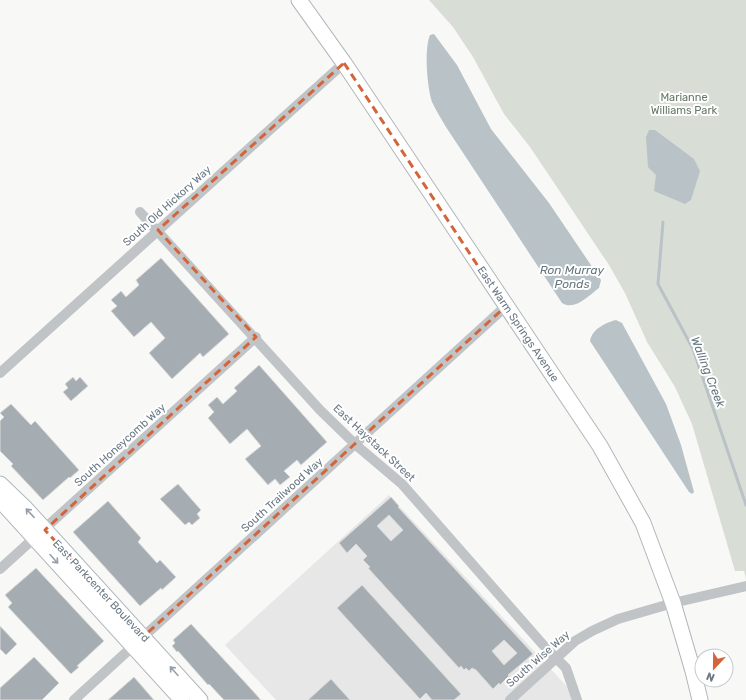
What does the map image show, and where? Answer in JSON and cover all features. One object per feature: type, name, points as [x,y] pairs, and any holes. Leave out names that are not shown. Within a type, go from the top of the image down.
[{"type":"street","name":"East Warm Springs Avenue","points":[[299,0],[344,63],[505,307],[600,446],[642,523],[673,603],[700,700]]},
{"type":"street","name":"South Old Hickory Way","points":[[0,377],[4,370],[344,63]]},
{"type":"street","name":"East Haystack Street","points":[[140,212],[158,230],[320,410],[356,445],[402,484],[545,647],[566,668],[577,700]]},
{"type":"street","name":"South Trailwood Way","points":[[74,700],[356,445],[505,307]]},
{"type":"street","name":"South Honeycomb Way","points":[[0,569],[256,338]]},
{"type":"street","name":"East Parkcenter Boulevard","points":[[0,484],[40,534],[138,642],[200,700]]},
{"type":"street","name":"East Parkcenter Boulevard","points":[[0,500],[40,534]]},
{"type":"street","name":"South Wise Way","points":[[510,700],[575,641],[592,631],[618,619],[673,603],[745,586]]},
{"type":"street","name":"East Parkcenter Boulevard","points":[[138,642],[182,700]]},
{"type":"street","name":"East Warm Springs Avenue","points":[[693,671],[705,700]]},
{"type":"highlighted area","points":[[344,63],[505,307],[143,637],[45,530],[256,337],[158,230]]},
{"type":"shaded area","points":[[389,495],[573,693],[574,700],[276,700],[225,645]]},
{"type":"green space","name":"Marianne Williams Park","points":[[429,0],[746,0],[746,579],[744,571],[735,571],[692,424],[675,387],[647,342],[625,293],[609,265],[530,147],[504,114],[473,57],[453,27]]},
{"type":"water","name":"Ron Murray Ponds","points":[[434,34],[457,65],[491,129],[549,203],[601,280],[599,288],[581,302],[572,305],[562,303],[446,127],[432,102],[427,68],[427,49],[430,35]]},
{"type":"water","points":[[649,130],[655,130],[694,159],[700,171],[691,200],[685,204],[654,191],[656,175],[648,167],[646,137]]},
{"type":"water","name":"Ron Murray Ponds","points":[[616,320],[622,323],[666,404],[681,445],[694,492],[692,494],[689,492],[590,341],[596,330],[603,325]]},
{"type":"building","points":[[161,258],[229,334],[203,357],[200,353],[172,379],[149,353],[165,338],[151,322],[134,337],[111,311],[117,306],[111,300],[121,291],[126,297],[139,285],[136,280]]},
{"type":"building","points":[[259,365],[327,442],[301,465],[297,460],[284,471],[290,477],[280,485],[275,479],[268,485],[245,459],[261,446],[247,429],[230,444],[208,418],[214,412],[208,405],[217,397],[223,404],[237,391],[234,388]]},
{"type":"building","points":[[73,377],[76,381],[80,377],[88,386],[71,401],[63,392],[68,388],[65,384]]},
{"type":"building","points":[[11,404],[31,425],[35,421],[79,470],[43,500],[11,466],[13,464],[0,451],[0,421],[4,417],[0,413]]},
{"type":"building","points":[[178,484],[201,510],[197,514],[200,518],[192,525],[189,522],[185,525],[160,499]]},
{"type":"building","points":[[391,497],[399,506],[398,507],[533,654],[508,675],[509,676],[500,685],[499,683],[493,689],[476,670],[472,668],[469,671],[466,668],[464,670],[461,666],[459,668],[368,568],[370,567],[363,560],[367,556],[356,544],[347,553],[339,543]],"holes":[[[389,515],[403,530],[391,541],[377,526]],[[504,640],[517,653],[504,665],[492,651]]]},
{"type":"building","points":[[108,501],[141,538],[138,542],[157,563],[160,560],[176,577],[162,590],[161,588],[140,606],[73,532]]},
{"type":"building","points":[[36,568],[104,641],[77,666],[79,667],[71,674],[8,607],[12,603],[5,595]]},
{"type":"building","points":[[362,585],[461,694],[454,700],[432,700],[426,693],[420,699],[337,608]]},
{"type":"building","points":[[191,624],[261,700],[224,700],[209,684],[208,685],[178,651],[177,652],[172,646],[175,643],[173,640]]},
{"type":"building","points":[[0,626],[17,644],[6,655],[0,649]]},
{"type":"building","points":[[34,657],[59,683],[42,700],[0,700],[0,688]]},
{"type":"building","points":[[134,677],[154,700],[108,700]]},
{"type":"building","points":[[331,679],[350,700],[308,700]]},
{"type":"waterway","name":"Walling Creek","points":[[663,222],[658,284],[693,349],[746,505]]}]
